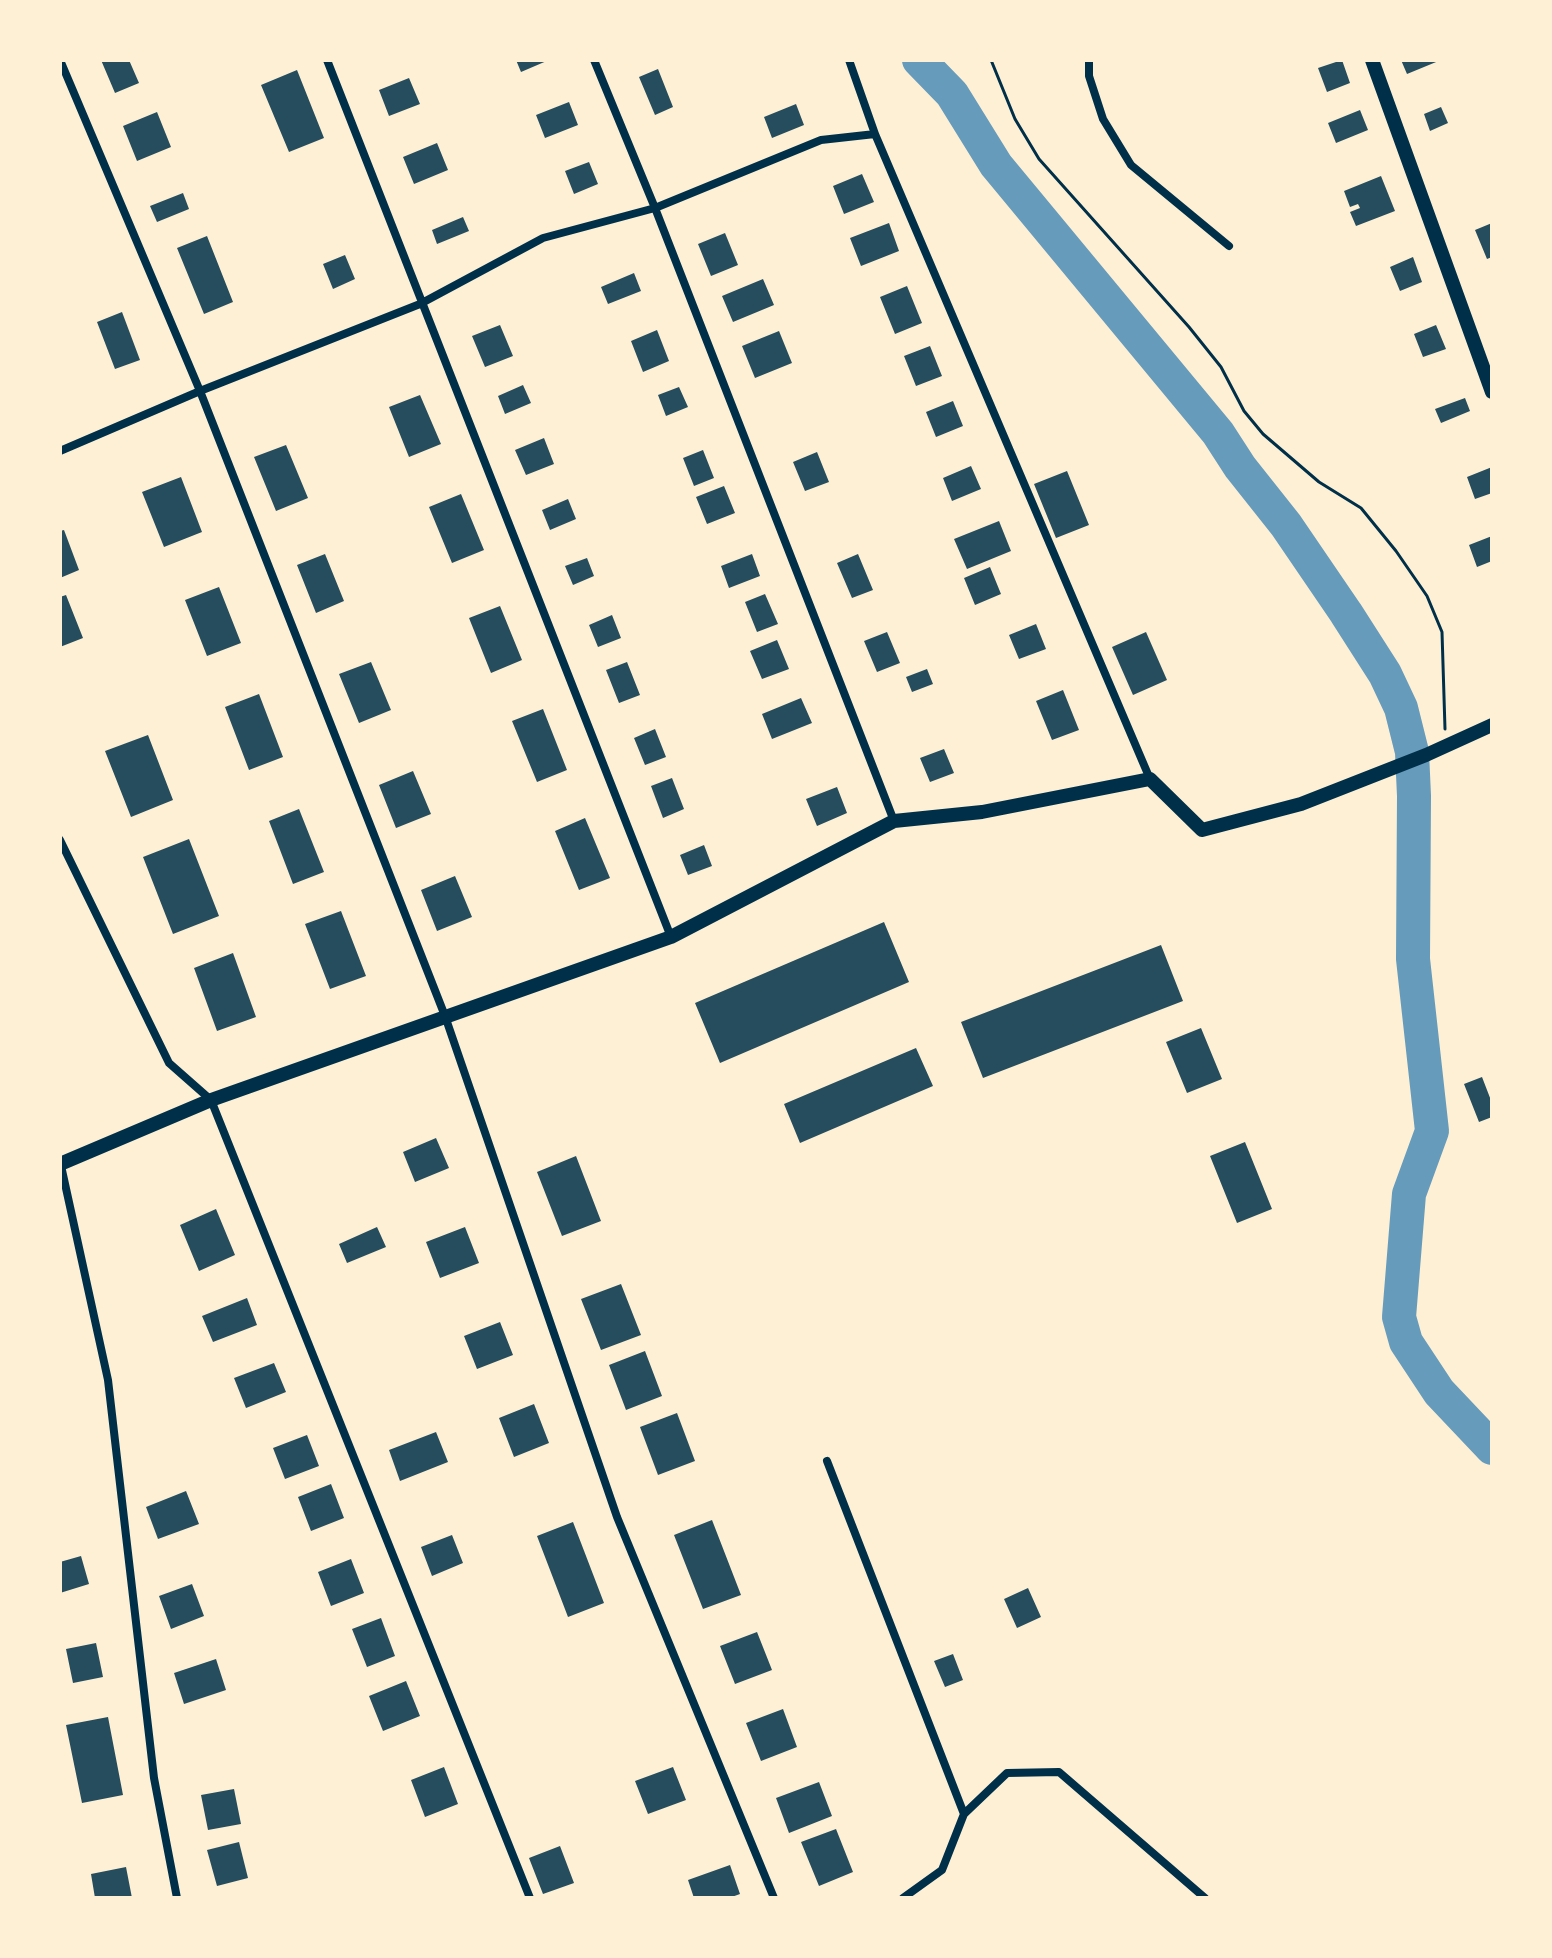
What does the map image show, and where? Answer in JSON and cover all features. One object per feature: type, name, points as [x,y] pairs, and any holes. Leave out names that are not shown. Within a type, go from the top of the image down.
[{"type":"street","points":[[60,60],[200,391],[445,1016],[617,1517],[774,1898]]},
{"type":"street","points":[[327,60],[420,304],[671,937]]},
{"type":"street","points":[[594,60],[655,208],[894,821]]},
{"type":"street","points":[[849,60],[875,134],[1150,779],[1202,830],[1301,804],[1426,755],[1492,725]]},
{"type":"street","points":[[1089,60],[1089,76],[1103,119],[1131,165],[1229,246]]},
{"type":"street","points":[[1372,60],[1492,392]]},
{"type":"street","points":[[60,451],[200,391],[420,304],[543,238],[655,208],[821,140],[875,134]]},
{"type":"street","points":[[177,1898],[154,1778],[108,1380],[60,1163],[211,1100],[671,937],[894,821],[982,812],[1150,779]]},
{"type":"street","points":[[60,840],[169,1063],[211,1100],[530,1898]]},
{"type":"street","points":[[827,1461],[964,1814]]},
{"type":"street","points":[[903,1898],[942,1870],[964,1814],[1007,1773],[1059,1772],[1205,1898]]},
{"type":"path","points":[[991,60],[1015,119],[1039,159],[1189,327],[1221,367],[1244,411],[1263,434],[1319,482],[1361,508],[1427,596],[1442,632],[1447,746]]},
{"type":"building","points":[[101,60],[129,60],[139,83],[115,93]]},
{"type":"building","points":[[516,60],[549,60],[521,72]]},
{"type":"building","points":[[1342,60],[1350,83],[1327,92],[1318,68]]},
{"type":"building","points":[[1401,60],[1441,60],[1407,74]]},
{"type":"building","points":[[658,69],[673,107],[655,115],[639,77]]},
{"type":"building","points":[[297,70],[324,138],[289,152],[261,85]]},
{"type":"building","points":[[409,78],[420,104],[389,116],[379,90]]},
{"type":"building","points":[[569,102],[578,125],[545,138],[536,115]]},
{"type":"building","points":[[796,104],[804,125],[772,138],[764,117]]},
{"type":"building","points":[[1441,107],[1448,123],[1430,131],[1424,114]]},
{"type":"building","points":[[1360,110],[1368,130],[1336,143],[1328,123]]},
{"type":"building","points":[[157,112],[171,147],[137,161],[123,126]]},
{"type":"building","points":[[437,143],[448,170],[414,184],[403,157]]},
{"type":"building","points":[[589,162],[598,184],[574,194],[565,171]]},
{"type":"building","points":[[862,174],[874,202],[844,214],[833,186]]},
{"type":"building","points":[[1381,176],[1395,211],[1356,226],[1350,212],[1360,208],[1358,204],[1350,207],[1344,191]]},
{"type":"building","points":[[183,193],[189,209],[157,222],[150,206]]},
{"type":"building","points":[[463,217],[469,231],[437,244],[432,230]]},
{"type":"building","points":[[889,223],[899,251],[861,266],[850,238]]},
{"type":"building","points":[[1492,223],[1492,257],[1487,259],[1475,230]]},
{"type":"building","points":[[725,233],[738,265],[711,276],[698,244]]},
{"type":"building","points":[[207,236],[233,302],[204,314],[177,248]]},
{"type":"building","points":[[345,255],[355,279],[333,289],[323,264]]},
{"type":"building","points":[[1413,257],[1422,282],[1400,291],[1390,267]]},
{"type":"building","points":[[634,273],[641,291],[608,304],[601,287]]},
{"type":"building","points":[[763,279],[774,305],[733,322],[722,296]]},
{"type":"building","points":[[907,286],[922,323],[895,334],[880,297]]},
{"type":"building","points":[[122,312],[140,360],[115,369],[97,322]]},
{"type":"building","points":[[500,325],[513,356],[485,367],[472,336]]},
{"type":"building","points":[[1436,325],[1446,349],[1423,357],[1414,334]]},
{"type":"building","points":[[657,330],[669,361],[643,372],[631,341]]},
{"type":"building","points":[[779,331],[792,363],[755,378],[742,346]]},
{"type":"building","points":[[930,346],[942,376],[916,386],[904,356]]},
{"type":"building","points":[[523,385],[531,403],[505,414],[498,396]]},
{"type":"building","points":[[679,387],[688,407],[666,416],[658,395]]},
{"type":"building","points":[[420,395],[441,444],[409,457],[389,407]]},
{"type":"building","points":[[1465,398],[1470,411],[1441,423],[1435,409]]},
{"type":"building","points":[[953,401],[963,426],[936,437],[926,412]]},
{"type":"building","points":[[544,438],[554,464],[526,475],[515,450]]},
{"type":"building","points":[[286,445],[308,498],[276,511],[254,457]]},
{"type":"building","points":[[703,450],[714,478],[694,486],[683,458]]},
{"type":"building","points":[[817,452],[829,482],[805,491],[793,462]]},
{"type":"building","points":[[971,466],[981,489],[952,501],[943,478]]},
{"type":"building","points":[[1492,467],[1492,493],[1475,499],[1467,477]]},
{"type":"building","points":[[1067,471],[1089,525],[1056,538],[1034,484]]},
{"type":"building","points":[[181,477],[202,532],[164,547],[142,492]]},
{"type":"building","points":[[724,486],[735,513],[707,524],[696,497]]},
{"type":"building","points":[[461,494],[484,550],[452,563],[429,507]]},
{"type":"building","points":[[568,499],[576,519],[550,530],[542,510]]},
{"type":"building","points":[[999,521],[1011,551],[967,569],[954,539]]},
{"type":"building","points":[[64,530],[79,570],[60,578],[60,531]]},
{"type":"building","points":[[1492,536],[1492,561],[1477,567],[1469,545]]},
{"type":"building","points":[[325,554],[344,601],[316,613],[297,565]]},
{"type":"building","points":[[752,554],[760,576],[729,588],[721,566]]},
{"type":"building","points":[[858,554],[873,590],[852,598],[837,563]]},
{"type":"building","points":[[587,558],[594,576],[573,585],[565,566]]},
{"type":"building","points":[[990,567],[1001,594],[975,605],[964,578]]},
{"type":"building","points":[[219,587],[241,643],[207,656],[185,600]]},
{"type":"building","points":[[765,594],[778,624],[757,632],[745,602]]},
{"type":"building","points":[[66,595],[83,638],[60,647],[60,597]]},
{"type":"building","points":[[500,606],[522,660],[491,673],[469,618]]},
{"type":"building","points":[[612,615],[621,638],[598,647],[589,625]]},
{"type":"building","points":[[1036,624],[1046,649],[1019,659],[1009,635]]},
{"type":"building","points":[[887,632],[900,663],[877,672],[864,641]]},
{"type":"building","points":[[1146,632],[1167,680],[1133,695],[1112,647]]},
{"type":"building","points":[[777,640],[789,669],[762,679],[750,651]]},
{"type":"building","points":[[371,662],[391,710],[359,723],[339,674]]},
{"type":"building","points":[[627,662],[640,695],[619,703],[606,670]]},
{"type":"building","points":[[927,669],[933,684],[912,692],[906,677]]},
{"type":"building","points":[[1063,690],[1079,730],[1052,740],[1036,701]]},
{"type":"building","points":[[259,694],[283,757],[249,770],[225,707]]},
{"type":"building","points":[[801,698],[812,723],[772,739],[762,714]]},
{"type":"building","points":[[543,709],[567,770],[537,782],[512,721]]},
{"type":"building","points":[[655,729],[666,757],[645,765],[634,738]]},
{"type":"building","points":[[148,735],[173,800],[131,817],[105,751]]},
{"type":"building","points":[[944,749],[954,773],[930,782],[920,758]]},
{"type":"building","points":[[413,771],[431,814],[396,828],[379,785]]},
{"type":"building","points":[[672,778],[684,809],[663,818],[651,786]]},
{"type":"building","points":[[837,787],[847,813],[817,826],[806,799]]},
{"type":"building","points":[[299,809],[324,872],[293,884],[269,821]]},
{"type":"building","points":[[585,818],[610,878],[579,890],[555,831]]},
{"type":"building","points":[[189,839],[219,916],[173,934],[143,857]]},
{"type":"building","points":[[704,845],[712,866],[688,875],[680,855]]},
{"type":"building","points":[[455,876],[472,917],[437,931],[421,890]]},
{"type":"building","points":[[341,911],[366,976],[330,989],[305,924]]},
{"type":"building","points":[[884,922],[909,982],[720,1063],[695,1003]]},
{"type":"building","points":[[1161,945],[1183,1001],[983,1078],[961,1022]]},
{"type":"building","points":[[233,953],[256,1017],[217,1031],[194,968]]},
{"type":"building","points":[[1201,1028],[1222,1079],[1187,1093],[1166,1042]]},
{"type":"building","points":[[916,1048],[933,1086],[800,1143],[784,1104]]},
{"type":"building","points":[[1482,1077],[1492,1103],[1492,1117],[1479,1122],[1464,1084]]},
{"type":"building","points":[[436,1138],[449,1168],[415,1182],[403,1152]]},
{"type":"building","points":[[1245,1142],[1272,1209],[1237,1223],[1210,1156]]},
{"type":"building","points":[[576,1156],[601,1221],[562,1236],[537,1172]]},
{"type":"building","points":[[216,1209],[235,1255],[199,1271],[180,1225]]},
{"type":"building","points":[[377,1227],[386,1247],[347,1263],[339,1244]]},
{"type":"building","points":[[465,1227],[479,1263],[440,1278],[426,1242]]},
{"type":"building","points":[[621,1284],[641,1335],[601,1350],[581,1299]]},
{"type":"building","points":[[247,1298],[257,1325],[213,1342],[202,1316]]},
{"type":"building","points":[[500,1322],[513,1355],[477,1369],[464,1336]]},
{"type":"building","points":[[645,1351],[662,1396],[626,1410],[609,1365]]},
{"type":"building","points":[[274,1363],[286,1392],[246,1408],[234,1378]]},
{"type":"building","points":[[534,1404],[549,1443],[514,1457],[499,1418]]},
{"type":"building","points":[[677,1413],[695,1461],[658,1475],[640,1427]]},
{"type":"building","points":[[436,1432],[448,1462],[400,1481],[389,1450]]},
{"type":"building","points":[[307,1435],[319,1466],[285,1479],[273,1448]]},
{"type":"building","points":[[331,1484],[344,1518],[311,1531],[298,1497]]},
{"type":"building","points":[[186,1491],[199,1524],[158,1539],[146,1507]]},
{"type":"building","points":[[712,1520],[741,1595],[703,1609],[674,1535]]},
{"type":"building","points":[[573,1522],[604,1603],[568,1617],[537,1536]]},
{"type":"building","points":[[452,1535],[463,1563],[432,1576],[421,1547]]},
{"type":"building","points":[[81,1556],[89,1584],[60,1593],[60,1562]]},
{"type":"building","points":[[351,1559],[364,1593],[331,1606],[318,1572]]},
{"type":"building","points":[[192,1584],[204,1616],[171,1629],[159,1596]]},
{"type":"building","points":[[1028,1588],[1041,1617],[1017,1628],[1004,1599]]},
{"type":"building","points":[[381,1618],[395,1656],[367,1667],[352,1629]]},
{"type":"building","points":[[757,1632],[772,1670],[735,1684],[720,1646]]},
{"type":"building","points":[[96,1643],[103,1677],[73,1683],[66,1649]]},
{"type":"building","points":[[953,1654],[963,1680],[945,1687],[934,1661]]},
{"type":"building","points":[[216,1659],[226,1690],[184,1704],[174,1673]]},
{"type":"building","points":[[406,1681],[420,1716],[383,1731],[369,1696]]},
{"type":"building","points":[[783,1709],[797,1747],[761,1761],[746,1723]]},
{"type":"building","points":[[108,1717],[123,1795],[82,1803],[66,1725]]},
{"type":"building","points":[[444,1767],[458,1804],[425,1817],[411,1780]]},
{"type":"building","points":[[673,1767],[686,1800],[648,1814],[635,1781]]},
{"type":"building","points":[[819,1782],[832,1816],[789,1833],[776,1798]]},
{"type":"building","points":[[234,1789],[241,1824],[208,1830],[201,1795]]},
{"type":"building","points":[[836,1829],[853,1872],[819,1886],[801,1842]]},
{"type":"building","points":[[239,1842],[248,1878],[217,1886],[207,1850]]},
{"type":"building","points":[[560,1846],[574,1883],[543,1894],[529,1858]]},
{"type":"building","points":[[730,1865],[740,1894],[729,1898],[694,1898],[688,1880]]},
{"type":"building","points":[[126,1867],[132,1898],[95,1898],[91,1874]]},
{"type":"waterway","points":[[919,60],[952,94],[996,165],[1218,433],[1346,613],[1385,674],[1401,708],[1412,752],[1413,959],[1432,1131],[1409,1194],[1399,1317],[1406,1342],[1439,1392],[1492,1448]]}]
